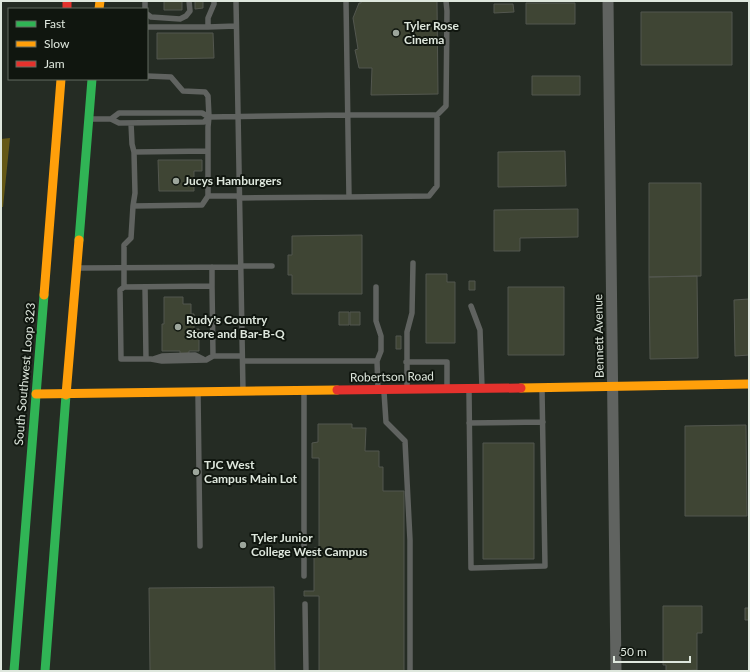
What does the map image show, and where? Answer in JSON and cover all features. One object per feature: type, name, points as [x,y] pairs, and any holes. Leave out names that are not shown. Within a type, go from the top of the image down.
[{"type":"main road","name":"South Southwest Loop 323","points":[[14,671],[61,80]]},
{"type":"main road","points":[[44,671],[92,80]]},
{"type":"main road","name":"Robertson Road","points":[[36,394],[749,384]]},
{"type":"street","name":"Bennett Avenue","points":[[608,1],[616,671]]},
{"type":"lane","points":[[148,15],[151,17],[180,19],[186,16],[190,11],[189,1]]},
{"type":"lane","points":[[208,27],[208,18],[214,1]]},
{"type":"lane","points":[[236,1],[243,391]]},
{"type":"lane","points":[[346,1],[349,197]]},
{"type":"lane","points":[[208,196],[429,196],[437,186],[437,115],[446,106],[446,1]]},
{"type":"lane","points":[[148,27],[236,26]]},
{"type":"lane","points":[[133,206],[202,205],[208,196],[208,127],[210,117],[208,96],[205,92],[183,91],[170,77],[148,76]]},
{"type":"lane","points":[[88,118],[111,118],[120,113],[202,113],[210,117],[437,115]]},
{"type":"lane","points":[[111,118],[119,123],[131,123],[204,122],[210,117]]},
{"type":"lane","points":[[131,123],[134,152],[135,193],[131,238],[124,245],[124,287],[120,290],[121,359],[148,359],[162,361],[206,360],[213,356],[242,358],[377,360]]},
{"type":"lane","points":[[134,152],[208,151]]},
{"type":"lane","points":[[407,389],[407,332],[412,313],[412,263]]},
{"type":"lane","points":[[76,268],[272,266]]},
{"type":"lane","points":[[212,267],[213,356]]},
{"type":"lane","points":[[124,287],[212,286]]},
{"type":"lane","points":[[376,286],[376,321],[381,336],[381,351],[377,360],[386,422],[406,441],[410,540],[410,671]]},
{"type":"lane","points":[[145,287],[148,359]]},
{"type":"lane","points":[[472,306],[480,330],[482,388]]},
{"type":"lane","points":[[406,362],[447,362],[448,389]]},
{"type":"lane","points":[[469,388],[472,568],[545,566],[542,388]]},
{"type":"lane","points":[[304,391],[304,576]]},
{"type":"lane","points":[[198,392],[200,546]]},
{"type":"lane","points":[[470,423],[543,422]]},
{"type":"lane","points":[[305,604],[306,671]]},
{"type":"shaded area","points":[[10,138],[3,207],[1,207],[1,139]]},
{"type":"building","points":[[164,1],[182,1],[182,10],[164,10]]},
{"type":"building","points":[[195,1],[203,1],[203,8],[195,9]]},
{"type":"building","name":"Tyler Rose Cinema","points":[[361,1],[437,1],[438,94],[371,95],[372,68],[359,68],[355,50],[358,49],[353,18]]},
{"type":"building","points":[[526,3],[575,3],[575,24],[526,24]]},
{"type":"building","points":[[494,4],[513,4],[514,12],[494,13]]},
{"type":"building","points":[[641,12],[732,12],[732,65],[641,65]]},
{"type":"building","points":[[157,33],[213,33],[214,58],[157,59]]},
{"type":"building","points":[[532,76],[580,76],[580,95],[532,95]]},
{"type":"building","points":[[565,151],[566,186],[498,187],[498,152]]},
{"type":"building","name":"Jucys Hamburgers","points":[[158,160],[202,160],[202,171],[194,171],[194,191],[159,191]]},
{"type":"building","points":[[649,183],[701,183],[701,276],[649,277]]},
{"type":"building","points":[[578,209],[578,237],[520,238],[520,251],[494,251],[494,210]]},
{"type":"building","points":[[362,235],[362,294],[292,294],[292,275],[288,275],[288,255],[292,255],[292,236]]},
{"type":"building","points":[[426,274],[447,274],[447,282],[455,282],[455,343],[426,343]]},
{"type":"building","points":[[697,276],[698,358],[650,359],[649,277]]},
{"type":"building","points":[[469,281],[475,281],[475,290],[469,290]]},
{"type":"building","points":[[508,287],[564,287],[564,355],[508,355]]},
{"type":"building","name":"Rudy's Country Store and Bar-B-Q","points":[[164,297],[183,297],[183,304],[191,304],[191,314],[194,314],[194,329],[199,329],[199,351],[189,351],[189,353],[180,355],[180,351],[162,351]]},
{"type":"building","points":[[749,299],[749,355],[735,356],[734,300]]},
{"type":"building","points":[[339,312],[349,312],[349,325],[339,325]]},
{"type":"building","points":[[350,312],[360,312],[360,325],[350,325]]},
{"type":"building","points":[[396,336],[401,336],[401,349],[396,349]]},
{"type":"building","points":[[318,424],[352,424],[352,428],[366,428],[365,451],[379,451],[379,467],[383,467],[383,491],[404,491],[404,671],[319,671],[319,596],[304,596],[304,591],[314,591],[314,548],[319,548],[319,458],[312,458],[312,443],[318,442]]},
{"type":"building","points":[[746,425],[747,516],[685,516],[685,426]]},
{"type":"building","points":[[483,443],[534,443],[534,559],[483,559]]},
{"type":"building","points":[[274,587],[275,671],[150,671],[149,588]]},
{"type":"building","points":[[663,606],[702,606],[702,633],[697,633],[697,670],[666,671],[666,665],[663,665]]},
{"type":"building","points":[[745,608],[749,608],[749,620],[745,620]]},
{"type":"traffic: fast","points":[[79,240],[92,80]]},
{"type":"traffic: fast","points":[[14,671],[44,295]]},
{"type":"traffic: fast","points":[[45,671],[66,395]]},
{"type":"traffic: slow","points":[[99,8],[100,1]]},
{"type":"traffic: slow","points":[[44,295],[61,80]]},
{"type":"traffic: slow","points":[[66,395],[79,240]]},
{"type":"traffic: slow","points":[[521,388],[749,384]]},
{"type":"traffic: slow","points":[[36,394],[337,390]]},
{"type":"traffic: jam","points":[[67,1],[67,8]]},
{"type":"traffic: jam","points":[[337,390],[521,388]]},
{"type":"place","name":"Tyler Rose Cinema","points":[[396,33]]},
{"type":"place","name":"Jucys Hamburgers","points":[[176,181]]},
{"type":"place","name":"Rudy's Country Store and Bar-B-Q","points":[[178,327]]},
{"type":"place","name":"TJC West Campus Main Lot","points":[[196,472]]},
{"type":"place","name":"Tyler Junior College West Campus","points":[[243,545]]}]
